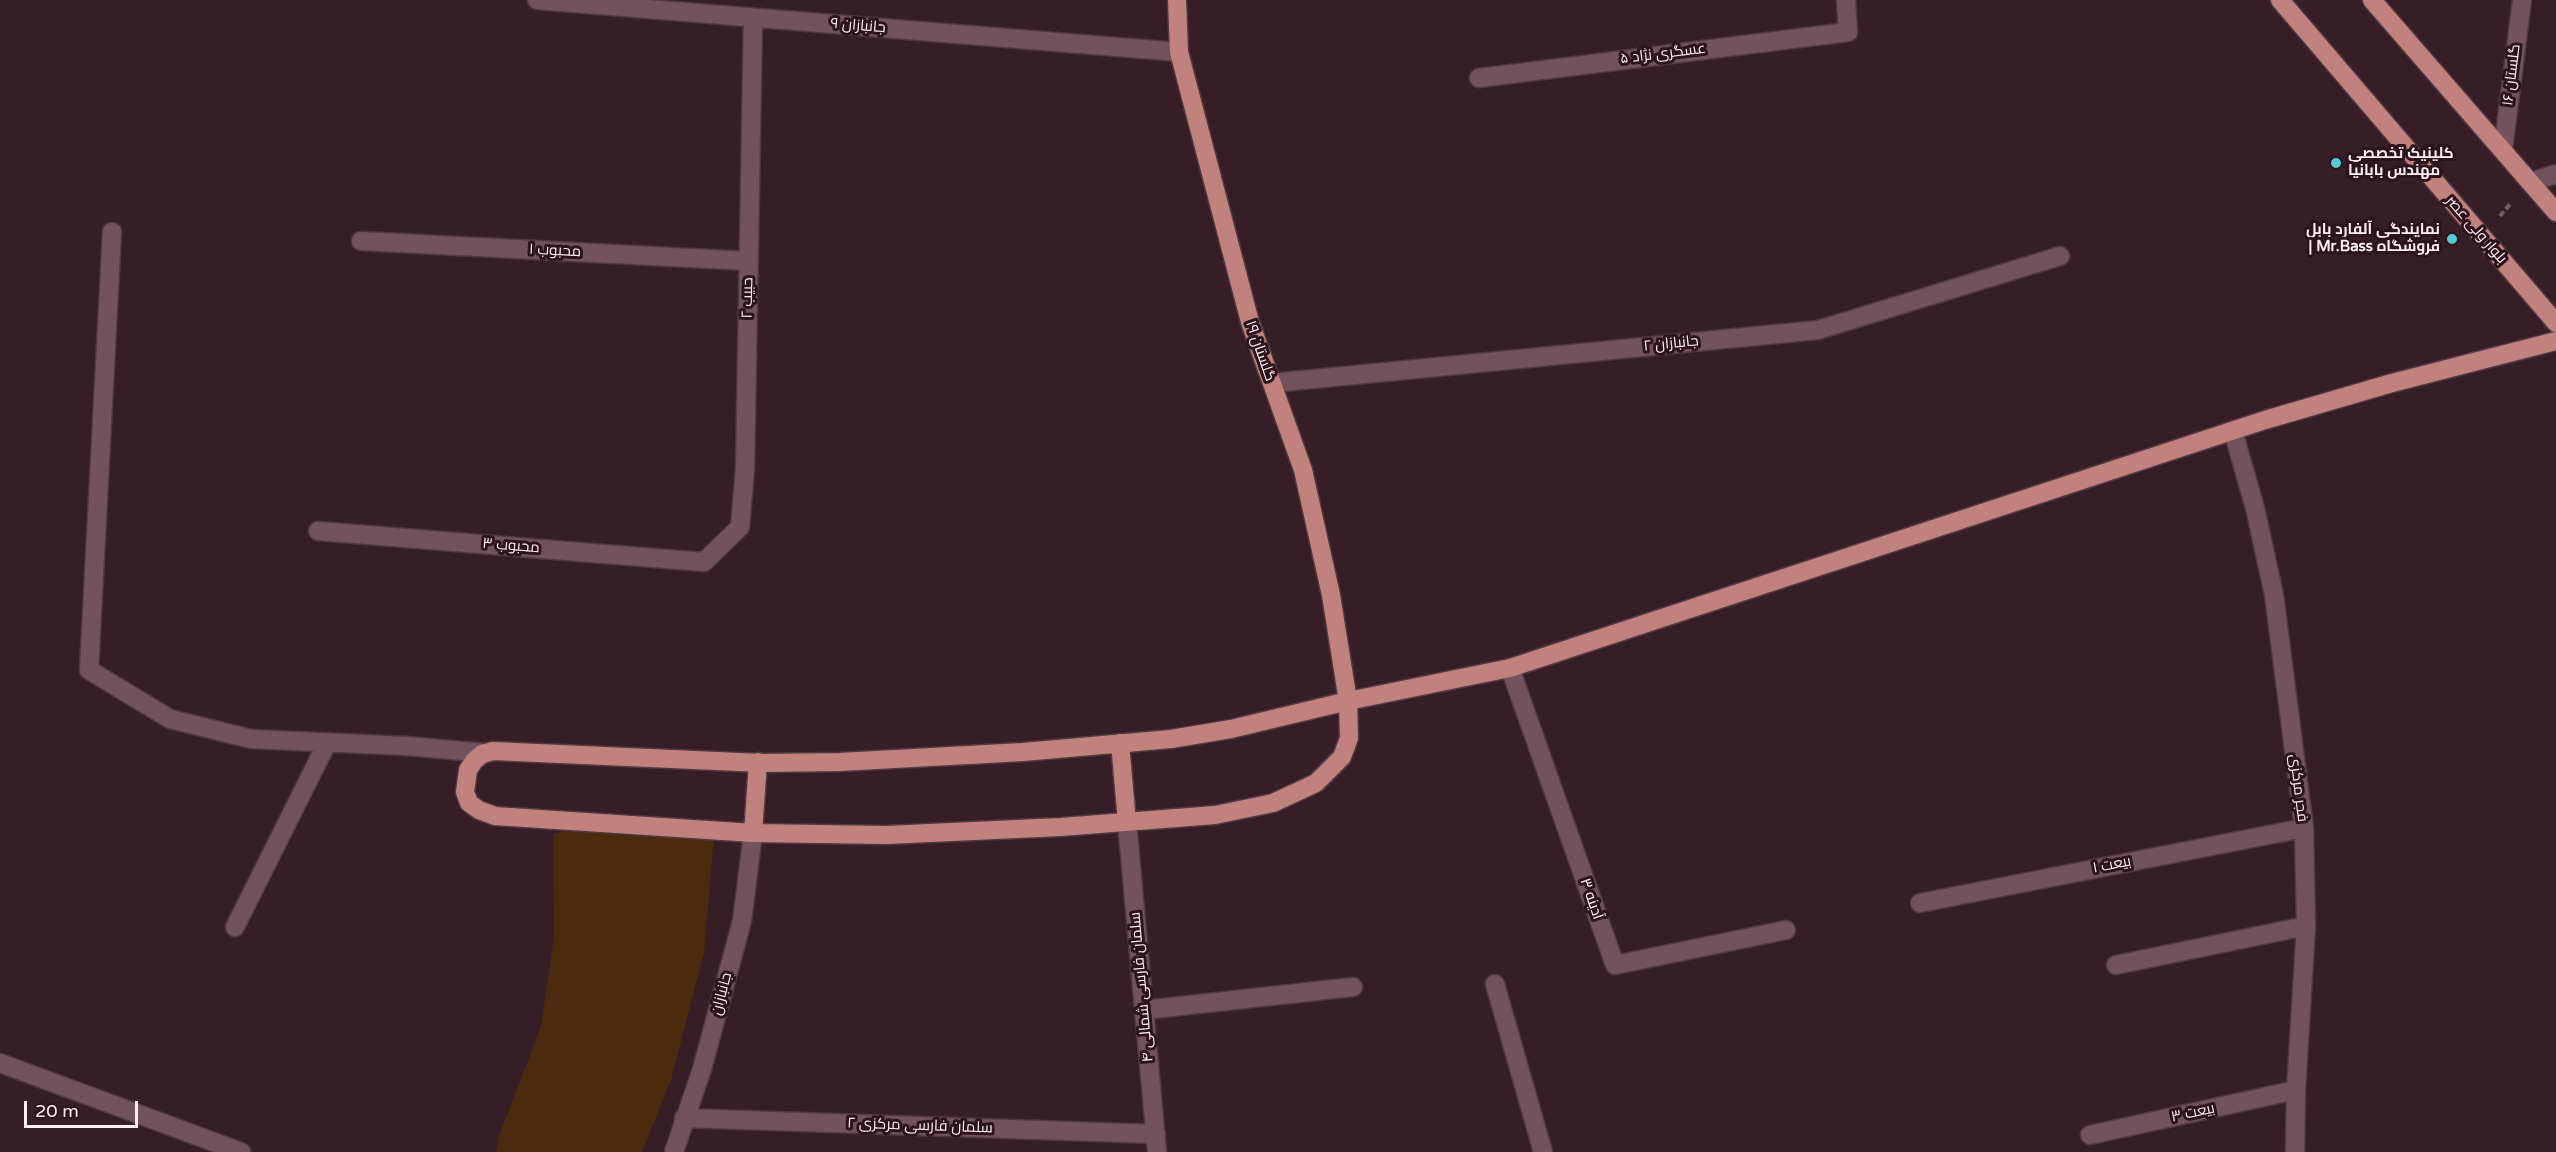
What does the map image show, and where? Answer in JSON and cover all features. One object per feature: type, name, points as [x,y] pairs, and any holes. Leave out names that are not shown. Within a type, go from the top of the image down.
[{"type":"main road","name":"گلستان ۱۹","points":[[485,753],[474,761],[468,770],[465,792],[469,803],[478,810],[495,816],[753,833],[886,835],[1215,815],[1273,803],[1316,783],[1342,757],[1349,738],[1348,701],[1331,595],[1303,470],[1250,322],[1179,52],[1177,0]]},
{"type":"main road","name":"بلوار ولی عصر","points":[[2280,0],[2556,323]]},
{"type":"main road","points":[[2372,0],[2556,212]]},
{"type":"main road","points":[[485,753],[494,751],[758,762],[885,759],[1023,752],[1171,739],[1231,729],[1348,701],[1510,668],[2233,431],[2392,383],[2556,342]]},
{"type":"main road","points":[[1120,743],[1127,822]]},
{"type":"main road","points":[[753,833],[758,762]]},
{"type":"street","name":"جانبازان ۹","points":[[537,0],[1179,52]]},
{"type":"street","name":"عسگری نژاد ۵","points":[[1479,78],[1848,32],[1846,0]]},
{"type":"street","name":"گلستان ۱۶","points":[[2503,150],[2522,0]]},
{"type":"street","name":"حبیب ۲","points":[[704,562],[740,527],[745,469],[753,18]]},
{"type":"street","points":[[2530,182],[2556,174]]},
{"type":"street","points":[[112,232],[89,670],[170,719],[251,739],[407,746],[485,753]]},
{"type":"street","name":"محبوب ۱","points":[[361,241],[749,261]]},
{"type":"street","name":"جانبازان ۲","points":[[1272,383],[1818,330],[2060,256]]},
{"type":"street","name":"فجر مرکزی","points":[[2233,431],[2255,508],[2274,595],[2304,828],[2306,926],[2296,1090],[2295,1152]]},
{"type":"street","name":"محبوب ۳","points":[[318,531],[704,562]]},
{"type":"street","name":"آدینه ۳","points":[[1510,668],[1615,965],[1786,930]]},
{"type":"street","points":[[235,927],[327,743]]},
{"type":"street","name":"سلمان فارسی شمالی ۴","points":[[1127,822],[1156,1143]]},
{"type":"street","name":"بیعت ۱","points":[[1920,903],[2304,828]]},
{"type":"street","name":"جانبازان","points":[[674,1152],[702,1069],[742,921],[753,833]]},
{"type":"street","points":[[2116,965],[2306,926]]},
{"type":"street","points":[[1495,984],[1543,1152]]},
{"type":"street","points":[[1144,1010],[1353,987]]},
{"type":"street","points":[[0,1063],[242,1152]]},
{"type":"street","name":"بیعت ۳","points":[[2090,1135],[2296,1090]]},
{"type":"street","name":"سلمان فارسی مرکزی ۲","points":[[684,1118],[1156,1143]]},
{"type":"path","points":[[2482,236],[2530,182]]},
{"type":"shaded area","points":[[608,821],[715,824],[704,953],[671,1080],[642,1152],[496,1152],[499,1136],[541,1026],[554,937],[553,834]]},
{"type":"place","name":"کلینیک تخصصی مهندس بابانیا","points":[[2336,163]]},
{"type":"place","name":"نمایندگی آلفارد بابل | Mr.Bass فروشگاه","points":[[2452,239]]}]
